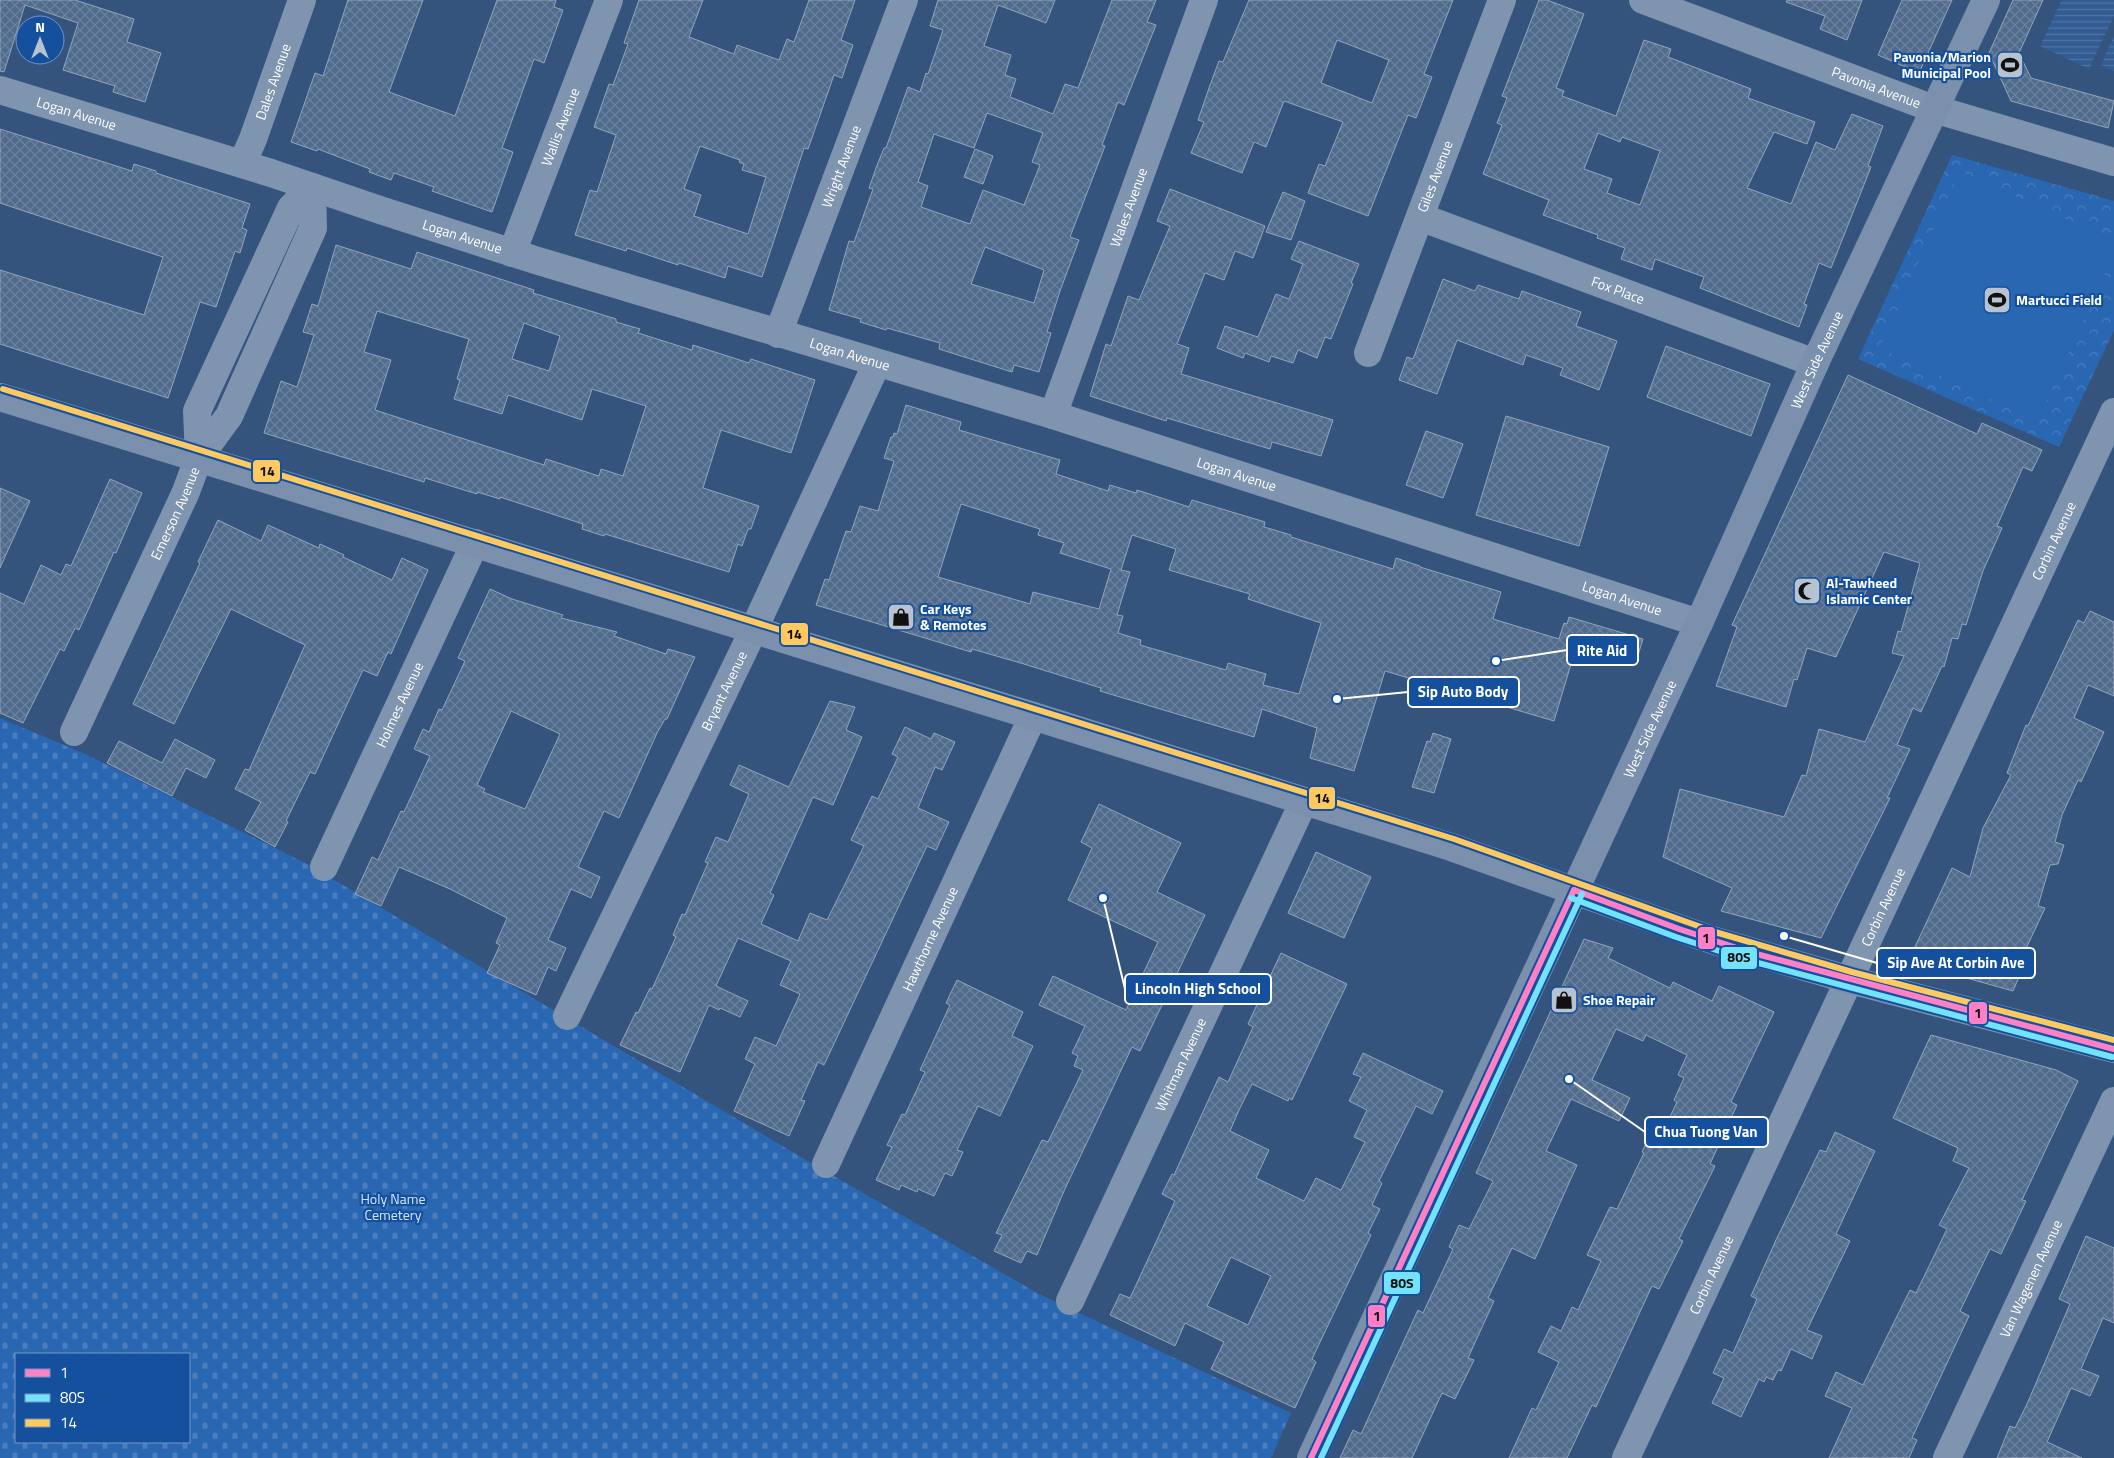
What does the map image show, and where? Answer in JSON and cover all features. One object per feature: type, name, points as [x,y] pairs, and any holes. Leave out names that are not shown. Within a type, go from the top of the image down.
[{"type":"street","name":"Dales Avenue","points":[[242,164],[253,139],[302,0]]},
{"type":"street","name":"Wallis Avenue","points":[[512,253],[609,0]]},
{"type":"street","name":"Wright Avenue","points":[[778,334],[904,0]]},
{"type":"street","name":"Wales Avenue","points":[[1053,415],[1204,0]]},
{"type":"street","name":"Giles Avenue","points":[[1368,353],[1502,0]]},
{"type":"street","name":"Pavonia Avenue","points":[[1642,0],[1934,109],[2114,162]]},
{"type":"street","name":"West Side Avenue","points":[[1311,1458],[1699,622],[1816,363],[1986,0]]},
{"type":"street","name":"Logan Avenue","points":[[0,90],[242,164],[512,253],[1053,415],[1699,622]]},
{"type":"street","name":"Emerson Avenue","points":[[74,732],[185,494],[199,457],[197,411],[291,208],[312,187]]},
{"type":"street","name":"Fox Place","points":[[1420,217],[1816,363]]},
{"type":"street","name":"Bryant Avenue","points":[[567,1016],[754,629],[877,363]]},
{"type":"street","points":[[0,397],[754,629],[1452,847],[1712,940],[1850,980],[2114,1049]]},
{"type":"street","name":"Corbin Avenue","points":[[1626,1458],[2114,412]]},
{"type":"street","name":"Holmes Avenue","points":[[324,867],[475,543]]},
{"type":"street","name":"Hawthorne Avenue","points":[[826,1164],[1033,716]]},
{"type":"street","name":"Whitman Avenue","points":[[1070,1301],[1304,801]]},
{"type":"street","name":"Van Wagenen Avenue","points":[[1947,1458],[2114,1100]]},
{"type":"green space","name":"Martucci Field","points":[[1952,155],[2114,201],[2114,330],[2059,447],[1858,359]]},
{"type":"green space","name":"Martucci Field","points":[[1960,171],[2114,241],[2114,253],[2038,420],[1880,348]]},
{"type":"green space","name":"Holy Name Cemetery","points":[[0,718],[83,753],[309,865],[811,1163],[1039,1294],[1291,1413],[1271,1458],[0,1458]]},
{"type":"shaded area","points":[[2062,0],[2114,0],[2114,16],[2089,69],[2040,46]]},
{"type":"shaded area","points":[[2114,36],[2114,71],[2113,71],[2101,65]]},
{"type":"building","points":[[0,0],[75,0],[134,19],[127,42],[161,53],[145,102],[113,92],[115,86],[63,70],[78,23],[65,19],[65,15],[54,15],[25,5],[22,15],[15,15],[15,37],[4,72],[0,71]]},
{"type":"building","points":[[348,0],[423,0],[389,92],[455,116],[497,0],[556,0],[554,7],[563,10],[544,63],[534,59],[502,148],[513,152],[492,212],[432,191],[434,187],[394,173],[391,180],[369,172],[370,169],[318,149],[317,151],[291,142],[315,73],[323,76]]},
{"type":"building","points":[[639,0],[703,0],[689,37],[734,54],[737,45],[779,60],[787,39],[794,42],[809,0],[855,0],[841,40],[853,45],[842,78],[834,75],[808,149],[804,148],[762,277],[728,266],[725,278],[627,248],[626,251],[575,235],[590,190],[597,192],[616,135],[594,127],[609,84],[613,85],[628,44],[624,43]],"holes":[[[700,146],[740,160],[739,162],[744,164],[742,170],[766,177],[748,234],[694,216],[701,195],[684,189]]]},
{"type":"building","points":[[938,0],[1055,0],[1046,23],[998,5],[984,46],[1011,55],[1005,75],[1016,79],[1010,97],[1053,114],[1065,84],[1078,88],[1112,0],[1156,0],[1147,22],[1156,25],[1124,105],[1118,102],[1102,145],[1105,146],[1070,237],[1079,240],[1047,332],[1051,333],[1039,372],[1014,365],[1012,372],[939,349],[940,343],[887,328],[886,330],[860,322],[861,319],[829,310],[849,241],[854,242],[873,189],[869,188],[908,87],[920,92],[926,73],[928,74],[943,30],[930,26]],"holes":[[[987,113],[1043,133],[1032,162],[1040,165],[1024,205],[983,190],[970,224],[921,207],[928,186],[918,182],[934,134],[974,148]],[[985,247],[1044,270],[1034,303],[971,284]]]},
{"type":"building","points":[[1249,0],[1453,0],[1424,74],[1432,77],[1416,118],[1408,115],[1368,216],[1308,193],[1319,164],[1325,166],[1343,122],[1284,101],[1266,147],[1254,142],[1242,173],[1191,153],[1204,122],[1198,120],[1209,88],[1219,61],[1223,62]],"holes":[[[1337,40],[1389,60],[1372,103],[1321,83]]]},
{"type":"building","points":[[1539,0],[1547,0],[1584,14],[1556,88],[1564,91],[1562,96],[1616,116],[1644,40],[1671,49],[1668,57],[1751,89],[1748,98],[1815,122],[1807,144],[1774,132],[1747,188],[1791,204],[1816,142],[1835,150],[1852,114],[1883,126],[1868,166],[1871,167],[1831,268],[1819,263],[1804,304],[1807,305],[1799,327],[1700,288],[1704,277],[1655,259],[1652,270],[1621,259],[1625,248],[1597,238],[1598,235],[1543,215],[1549,200],[1483,174],[1502,125],[1497,123],[1507,98],[1502,96]],"holes":[[[1598,133],[1620,142],[1622,137],[1660,151],[1640,205],[1607,193],[1612,179],[1584,169]]]},
{"type":"building","points":[[1787,0],[1862,0],[1847,40],[1820,29],[1825,16],[1786,2]]},
{"type":"building","points":[[1902,0],[1952,0],[1919,73],[1878,55]]},
{"type":"building","name":"Pavonia/Marion Municipal Pool","points":[[2013,0],[2043,0],[2019,53],[2031,78],[2114,101],[2108,128],[2011,101],[1989,53]]},
{"type":"building","points":[[0,129],[132,171],[134,164],[250,204],[242,228],[247,230],[240,253],[235,251],[216,307],[200,302],[168,398],[0,344],[0,270],[144,315],[163,257],[0,203]]},
{"type":"building","points":[[975,149],[993,156],[983,184],[964,177]]},
{"type":"building","points":[[1170,189],[1265,226],[1253,258],[1235,251],[1224,280],[1205,273],[1177,344],[1189,348],[1181,374],[1333,420],[1321,456],[1272,442],[1270,449],[1167,418],[1166,421],[1090,396],[1106,344],[1111,346],[1128,296],[1139,300],[1170,226],[1157,221]]},
{"type":"building","points":[[1283,192],[1305,201],[1291,240],[1266,232]]},
{"type":"building","points":[[1299,241],[1359,264],[1331,339],[1325,337],[1317,358],[1298,350],[1293,363],[1271,356],[1269,362],[1245,353],[1243,358],[1217,348],[1225,326],[1258,337],[1276,294],[1289,299],[1303,264],[1291,259]]},
{"type":"building","points":[[336,245],[411,269],[417,252],[534,290],[533,293],[616,319],[616,322],[640,329],[638,333],[692,350],[693,345],[749,363],[751,359],[815,380],[791,453],[721,430],[703,488],[759,506],[751,529],[748,529],[742,546],[738,544],[729,572],[605,534],[604,536],[582,529],[583,524],[500,497],[500,499],[477,492],[477,494],[425,478],[424,482],[264,433],[281,381],[297,387],[314,335],[303,332],[312,304],[318,306]],"holes":[[[377,311],[469,339],[457,379],[460,380],[454,399],[502,414],[508,395],[582,420],[592,389],[646,406],[623,476],[601,469],[599,476],[546,459],[544,465],[375,410],[391,360],[364,352]],[[524,323],[560,336],[549,371],[512,359]]]},
{"type":"building","points":[[1443,279],[1475,291],[1478,285],[1519,299],[1522,291],[1581,312],[1576,326],[1617,341],[1599,390],[1560,375],[1563,368],[1526,355],[1523,365],[1457,340],[1437,394],[1399,380],[1407,357],[1413,359]]},
{"type":"building","points":[[1666,346],[1770,384],[1751,436],[1647,397]]},
{"type":"building","points":[[1848,375],[1977,434],[1982,423],[2042,450],[2032,471],[2023,467],[1997,526],[2002,528],[1983,571],[1966,625],[1962,624],[1958,639],[1952,638],[1944,667],[1942,666],[1921,712],[1913,708],[1897,745],[1910,749],[1887,798],[1890,798],[1821,938],[1721,911],[1732,888],[1663,857],[1680,789],[1784,817],[1802,775],[1806,776],[1819,729],[1865,742],[1904,656],[1892,653],[1898,631],[1901,632],[1920,563],[1884,552],[1836,657],[1807,648],[1797,680],[1794,679],[1786,707],[1716,686],[1737,627],[1732,625]]},
{"type":"building","points":[[906,405],[961,422],[959,430],[1060,460],[1056,474],[1108,491],[1110,485],[1136,493],[1137,490],[1189,507],[1192,500],[1265,522],[1264,527],[1291,535],[1291,537],[1393,569],[1396,558],[1501,592],[1493,619],[1559,639],[1564,623],[1567,624],[1569,617],[1643,639],[1636,662],[1577,644],[1554,721],[1385,671],[1354,771],[1310,758],[1317,728],[1262,709],[1254,737],[1100,691],[1101,688],[1024,664],[972,649],[971,652],[816,605],[825,579],[829,580],[846,531],[851,532],[860,506],[878,511],[894,461],[884,458],[891,437],[893,437],[894,433],[897,434]],"holes":[[[961,504],[1040,529],[1038,535],[1064,543],[1060,553],[1111,569],[1099,609],[1033,592],[1030,604],[938,577]],[[1132,535],[1176,549],[1169,570],[1250,594],[1248,599],[1321,623],[1299,694],[1263,685],[1266,674],[1228,663],[1226,670],[1140,645],[1141,640],[1118,633],[1123,616],[1117,615],[1130,572],[1121,570]]]},
{"type":"building","points":[[1506,416],[1609,447],[1579,546],[1476,515]]},
{"type":"building","points":[[1426,431],[1463,444],[1443,498],[1406,485]]},
{"type":"building","points":[[110,479],[142,493],[79,630],[75,628],[64,651],[60,649],[23,723],[0,713],[0,593],[24,604],[41,565],[61,575],[66,564],[71,566]]},
{"type":"building","points":[[0,488],[30,501],[0,568]]},
{"type":"building","points":[[218,520],[261,541],[268,525],[319,548],[320,544],[392,580],[402,558],[428,570],[391,654],[388,652],[377,676],[363,670],[315,774],[310,772],[275,847],[245,830],[261,802],[235,789],[245,769],[249,770],[305,645],[231,609],[174,724],[133,704],[200,563],[198,562]]},
{"type":"building","points":[[490,589],[512,599],[563,615],[561,618],[617,632],[614,636],[666,654],[668,649],[695,657],[667,719],[665,719],[657,733],[619,818],[604,811],[578,867],[600,877],[591,898],[571,889],[548,940],[566,948],[556,971],[548,967],[536,995],[487,973],[500,945],[496,943],[507,918],[450,889],[399,867],[381,906],[355,894],[372,857],[378,860],[401,811],[404,812],[430,756],[414,749],[423,729],[429,732],[439,709],[442,710],[465,661],[458,658]],"holes":[[[511,711],[560,734],[525,809],[483,792],[485,789],[477,785]]]},
{"type":"building","points":[[2090,611],[2114,622],[2114,696],[2088,685],[2074,718],[2104,732],[2081,782],[2078,780],[2062,815],[2055,842],[2064,845],[2058,864],[2050,865],[2038,906],[2045,908],[2017,968],[2022,970],[2013,991],[1963,977],[1964,975],[1913,951],[1952,868],[1970,877],[1983,828],[2011,775],[2007,773],[2026,725],[2028,726],[2078,620],[2084,623]]},
{"type":"building","points":[[830,701],[855,707],[846,730],[862,737],[833,805],[813,797],[770,893],[774,895],[761,924],[798,941],[810,913],[827,920],[864,846],[851,840],[872,796],[878,799],[898,757],[892,754],[905,727],[931,739],[934,733],[955,742],[942,770],[935,767],[918,808],[949,822],[936,850],[927,846],[824,1065],[818,1062],[801,1100],[805,1101],[789,1136],[734,1111],[755,1064],[745,1059],[755,1037],[776,1046],[800,994],[780,985],[791,961],[738,938],[716,986],[748,1001],[740,1017],[709,1005],[680,1072],[620,1045],[636,1012],[638,1013],[650,988],[652,989],[676,937],[673,935],[682,914],[685,915],[708,863],[705,862],[716,837],[728,842],[749,794],[730,785],[739,765],[789,787]]},
{"type":"building","points":[[1433,733],[1451,739],[1434,793],[1412,787],[1427,741],[1430,742]]},
{"type":"building","points":[[175,739],[215,760],[206,778],[186,768],[172,796],[107,763],[119,741],[162,763]]},
{"type":"building","points":[[1099,804],[1181,843],[1157,892],[1205,915],[1140,1051],[1132,1047],[1064,1191],[1037,1255],[1027,1251],[1021,1263],[994,1251],[1002,1235],[996,1233],[1042,1140],[1048,1142],[1083,1070],[1074,1066],[1078,1056],[1072,1053],[1085,1026],[1039,1005],[1053,976],[1126,1010],[1158,942],[1068,900],[1092,848],[1081,842]]},
{"type":"building","points":[[1316,852],[1371,877],[1344,938],[1288,913]]},
{"type":"building","points":[[1584,939],[1613,948],[1608,958],[1670,988],[1673,982],[1712,1001],[1719,986],[1774,1012],[1731,1102],[1737,1105],[1710,1164],[1715,1166],[1679,1239],[1683,1241],[1659,1289],[1652,1286],[1596,1407],[1592,1405],[1567,1458],[1509,1458],[1532,1408],[1536,1410],[1559,1362],[1538,1352],[1551,1326],[1561,1331],[1572,1307],[1578,1310],[1601,1261],[1587,1255],[1610,1207],[1617,1209],[1644,1153],[1642,1152],[1650,1135],[1659,1140],[1677,1102],[1674,1100],[1684,1078],[1678,1075],[1687,1055],[1646,1035],[1643,1041],[1616,1029],[1592,1080],[1630,1098],[1619,1121],[1571,1099],[1546,1151],[1577,1165],[1535,1259],[1512,1248],[1488,1298],[1494,1301],[1468,1358],[1474,1360],[1455,1399],[1442,1393],[1412,1458],[1340,1458],[1353,1430],[1361,1434],[1418,1310],[1423,1313],[1453,1249],[1449,1247],[1459,1225],[1469,1229],[1493,1181],[1476,1173]]},
{"type":"building","points":[[1281,953],[1347,984],[1292,1100],[1289,1098],[1288,1101],[1252,1084],[1230,1131],[1269,1150],[1256,1178],[1304,1201],[1316,1178],[1341,1190],[1365,1142],[1354,1137],[1367,1110],[1349,1101],[1361,1077],[1353,1074],[1363,1053],[1443,1091],[1432,1114],[1416,1106],[1379,1181],[1382,1183],[1372,1205],[1380,1209],[1368,1233],[1371,1235],[1312,1359],[1316,1362],[1295,1408],[1211,1369],[1224,1342],[1185,1323],[1175,1346],[1110,1315],[1120,1294],[1130,1298],[1175,1201],[1162,1194],[1172,1174],[1174,1175],[1219,1077],[1228,1082],[1253,1027],[1248,1024]],"holes":[[[1231,1257],[1271,1276],[1248,1325],[1207,1306]]]},
{"type":"building","points":[[957,980],[1023,1012],[1012,1036],[1033,1046],[1000,1116],[978,1106],[957,1150],[963,1152],[952,1176],[945,1173],[934,1196],[918,1189],[917,1192],[901,1185],[899,1190],[876,1180],[892,1147],[887,1145],[902,1114],[905,1115],[925,1072],[920,1070],[950,1005],[946,1003]]},
{"type":"building","points":[[1931,1035],[2056,1070],[2078,1081],[2022,1200],[2026,1201],[2001,1254],[1990,1249],[1960,1311],[1969,1316],[1912,1438],[1917,1440],[1909,1458],[1829,1458],[1852,1408],[1825,1396],[1836,1372],[1863,1385],[1910,1290],[1916,1293],[1947,1229],[1939,1225],[1969,1168],[1953,1161],[1958,1148],[1893,1118]]},
{"type":"building","points":[[1835,1132],[1875,1151],[1836,1234],[1850,1241],[1807,1330],[1822,1336],[1812,1359],[1791,1349],[1781,1371],[1778,1370],[1773,1380],[1766,1377],[1764,1382],[1759,1379],[1741,1417],[1712,1403],[1724,1378],[1713,1373],[1724,1349],[1733,1353],[1757,1299],[1751,1296],[1776,1240],[1820,1150],[1826,1152]]},
{"type":"building","points":[[2086,1236],[2114,1248],[2114,1323],[2103,1318],[2081,1369],[2099,1376],[2090,1396],[2071,1388],[2047,1442],[2082,1458],[1997,1458],[2010,1426],[2015,1428],[2027,1404],[2070,1304],[2059,1299]]},
{"type":"transit line","name":"14","points":[[3,389],[1454,839],[1715,932],[1852,972],[2114,1040]]},
{"type":"transit line","name":"1","points":[[1574,890],[1679,929],[1749,952],[2114,1049]]},
{"type":"transit line","name":"1","points":[[1311,1458],[1574,890]]},
{"type":"transit line","name":"80S","points":[[1321,1458],[1582,894]]},
{"type":"transit line","name":"80S","points":[[1571,898],[1676,937],[1747,960],[2112,1057]]},
{"type":"place","name":"Pavonia/Marion Municipal Pool","points":[[2010,65]]},
{"type":"place","name":"Martucci Field","points":[[1997,300]]},
{"type":"place","name":"Al-Tawheed Islamic Center","points":[[1807,591]]},
{"type":"place","name":"Car Keys & Remotes","points":[[901,617]]},
{"type":"place","name":"Rite Aid","points":[[1496,661]]},
{"type":"place","name":"Sip Auto Body","points":[[1337,699]]},
{"type":"place","name":"Lincoln High School","points":[[1103,898]]},
{"type":"place","name":"Sip Ave At Corbin Ave","points":[[1784,936]]},
{"type":"place","name":"Shoe Repair","points":[[1564,1000]]},
{"type":"place","name":"Chua Tuong Van","points":[[1569,1079]]}]
